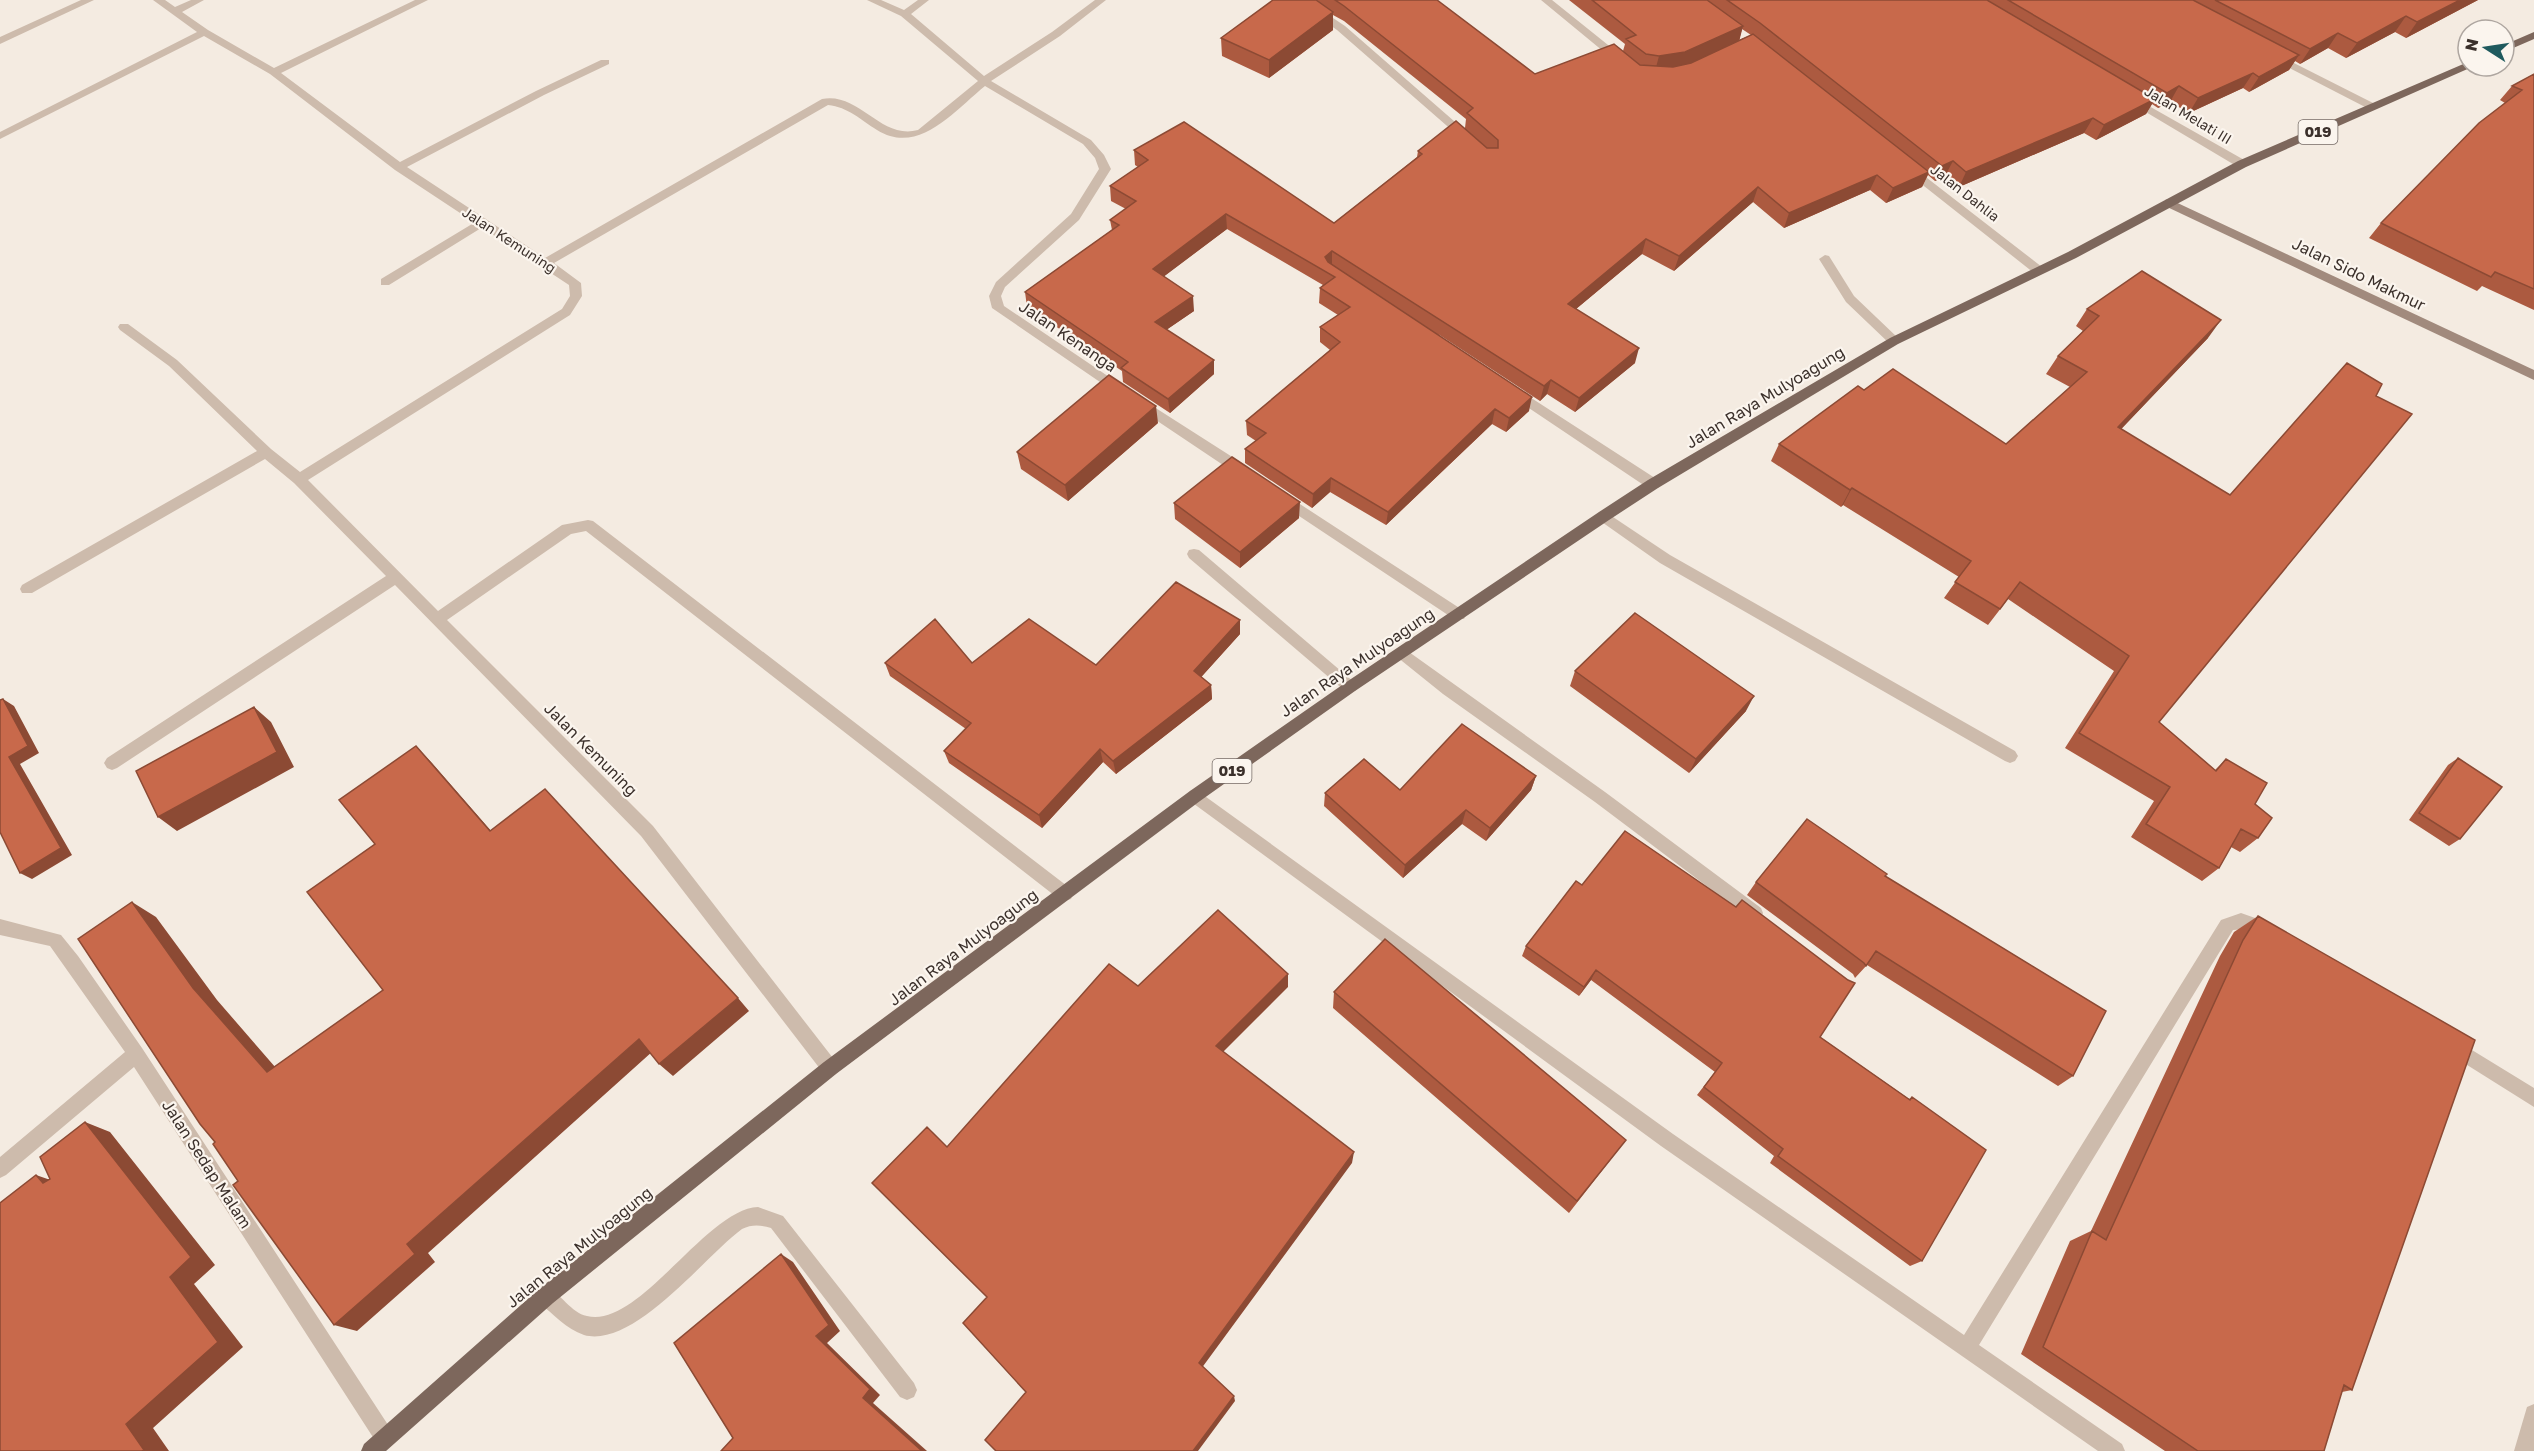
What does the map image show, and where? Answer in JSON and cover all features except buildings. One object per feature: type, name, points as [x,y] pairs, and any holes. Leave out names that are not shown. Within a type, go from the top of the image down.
[{"type":"main road","points":[[2516,43],[2534,35]]},
{"type":"main road","name":"Jalan Raya Mulyoagung","points":[[371,1451],[546,1296],[830,1068],[1195,796],[1350,687],[1604,516],[1653,484],[1894,341],[2072,255],[2242,164],[2456,70]]},
{"type":"main road","name":"Jalan Sido Makmur","points":[[2169,203],[2534,375]]},
{"type":"street","points":[[0,41],[88,0]]},
{"type":"street","name":"Jalan Kemuning","points":[[159,0],[204,32],[274,72],[399,167],[575,283],[576,296],[566,312],[299,479]]},
{"type":"street","points":[[174,12],[199,0]]},
{"type":"street","points":[[274,72],[423,0]]},
{"type":"street","points":[[872,0],[905,14],[984,81]]},
{"type":"street","points":[[905,14],[924,0]]},
{"type":"street","points":[[545,263],[826,101],[841,102],[893,136],[911,137],[922,132],[984,81],[1056,34],[1101,0]]},
{"type":"street","points":[[1299,0],[1341,28],[1473,143]]},
{"type":"street","points":[[1546,0],[1632,70]]},
{"type":"street","points":[[0,136],[204,32]]},
{"type":"street","points":[[2268,52],[2373,107]]},
{"type":"street","points":[[399,167],[540,93],[605,62]]},
{"type":"street","name":"Jalan Kenanga","points":[[984,81],[1087,142],[1100,157],[1105,169],[1075,217],[1000,285],[995,296],[999,308],[1251,477]]},
{"type":"street","name":"Jalan Melati III","points":[[2125,96],[2242,164]]},
{"type":"street","name":"Jalan Dahlia","points":[[1899,159],[2038,270]]},
{"type":"street","points":[[385,282],[482,222]]},
{"type":"street","points":[[1825,259],[1850,299],[1894,341]]},
{"type":"street","name":"Jalan Kemuning","points":[[124,327],[173,363],[266,452],[299,479],[647,831],[830,1068]]},
{"type":"street","points":[[1503,384],[1653,484]]},
{"type":"street","points":[[27,589],[266,452]]},
{"type":"street","points":[[1271,490],[1459,615]]},
{"type":"street","points":[[1604,516],[1665,559],[2010,756]]},
{"type":"street","points":[[437,619],[567,529],[588,525],[1065,894]]},
{"type":"street","points":[[1194,554],[1350,687]]},
{"type":"street","points":[[112,763],[395,578]]},
{"type":"street","points":[[1402,653],[1448,690],[1600,797],[1770,925]]},
{"type":"street","points":[[1195,796],[1668,1140],[2115,1451]]},
{"type":"street","points":[[1966,1349],[2227,925],[2234,920],[2254,923],[2283,940]]},
{"type":"street","name":"Jalan Sedap Malam","points":[[0,927],[55,940],[72,962],[136,1054],[385,1438]]},
{"type":"street","points":[[2444,1041],[2534,1098]]},
{"type":"street","points":[[0,1169],[136,1054]]},
{"type":"street","points":[[546,1296],[586,1326],[605,1326],[638,1311],[745,1216],[768,1218],[777,1222],[907,1390]]},
{"type":"street","points":[[2524,1451],[2534,1414]]}]
